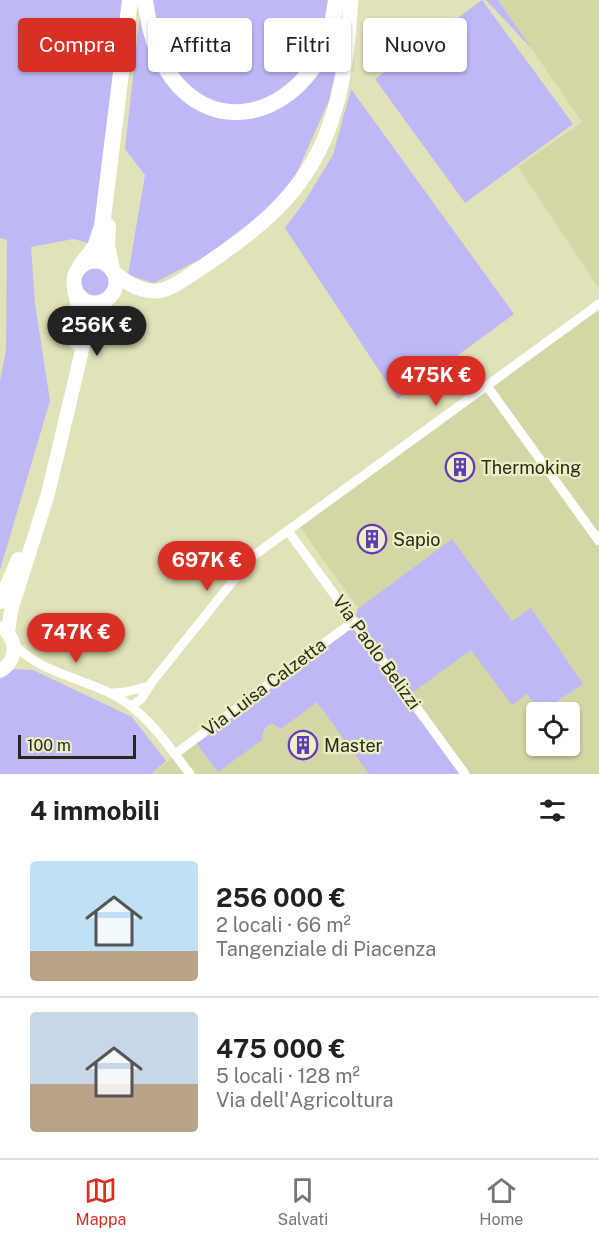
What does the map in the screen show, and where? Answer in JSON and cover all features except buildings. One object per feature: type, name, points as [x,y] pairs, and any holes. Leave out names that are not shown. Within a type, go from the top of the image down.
[{"type":"highway","points":[[80,266],[95,247],[102,226],[130,0]]},
{"type":"highway","points":[[113,271],[107,228],[136,0]]},
{"type":"highway","points":[[145,0],[152,37],[170,75],[194,99],[212,108],[230,112],[249,111],[266,106],[295,88],[312,69],[323,50],[336,0]]},
{"type":"main road","points":[[74,289],[79,297],[91,303],[155,291],[180,281],[247,237],[274,213],[294,190],[315,159],[332,121],[355,0]]},
{"type":"main road","points":[[0,602],[20,552],[45,476],[70,371],[79,317],[73,281],[75,272],[87,262],[100,261],[129,285],[155,291]]},
{"type":"main road","points":[[4,667],[12,657],[7,634],[13,602],[48,494],[88,325],[104,301],[113,293],[116,285],[113,271]]},
{"type":"street","points":[[132,706],[138,694],[149,686],[253,556],[599,304]]},
{"type":"street","points":[[487,386],[599,540]]},
{"type":"street","name":"Via Paolo Belizzi","points":[[288,531],[465,774]]},
{"type":"street","name":"Via Luisa Calzetta","points":[[175,754],[354,621]]},
{"type":"street","points":[[7,634],[31,660],[111,693],[132,706],[147,720],[190,774]]},
{"type":"street","points":[[4,667],[31,660]]},
{"type":"street","points":[[111,693],[149,686]]},
{"type":"street","points":[[147,720],[146,701],[149,686]]},
{"type":"shaded area","points":[[0,0],[123,0],[121,18],[18,18],[18,72],[114,72],[96,220],[89,243],[73,239],[31,247],[35,303],[50,401],[0,570],[0,381],[6,350],[7,240],[0,238]]},
{"type":"shaded area","points":[[149,0],[333,0],[327,18],[264,18],[264,72],[301,72],[262,104],[215,107],[173,72],[252,72],[252,18],[154,18]]},
{"type":"shaded area","points":[[482,0],[573,124],[465,203],[375,79],[384,72],[467,72],[467,18],[458,18]]},
{"type":"shaded area","points":[[486,0],[498,0],[532,49]]},
{"type":"shaded area","points":[[498,0],[599,0],[599,288],[518,167],[582,122]]},
{"type":"shaded area","points":[[140,14],[148,30],[148,72],[168,72],[179,94],[264,112],[302,72],[335,72],[329,100],[295,177],[261,216],[206,256],[154,283],[128,275],[145,175],[125,149],[134,72],[136,72]]},
{"type":"shaded area","points":[[351,89],[514,314],[398,399],[285,228],[305,201],[333,155]]},
{"type":"shaded area","points":[[95,267],[107,271],[111,283],[107,295],[95,299],[83,295],[79,283],[83,271]]},
{"type":"shaded area","points":[[599,303],[599,774],[151,774],[354,621],[358,608],[297,523]]},
{"type":"shaded area","points":[[452,539],[512,621],[531,608],[583,684],[556,702],[533,702],[527,694],[512,705],[471,650],[409,695],[465,774],[369,774],[317,702],[281,729],[273,724],[268,725],[263,731],[262,740],[218,772],[194,740],[354,621],[358,609]]},
{"type":"shaded area","points":[[12,669],[33,670],[132,717],[166,761],[151,774],[0,774],[0,676]]},
{"type":"place","name":"Thermoking","points":[[460,467]]},
{"type":"place","name":"Sapio","points":[[372,539]]},
{"type":"place","name":"Master","points":[[303,745]]}]
